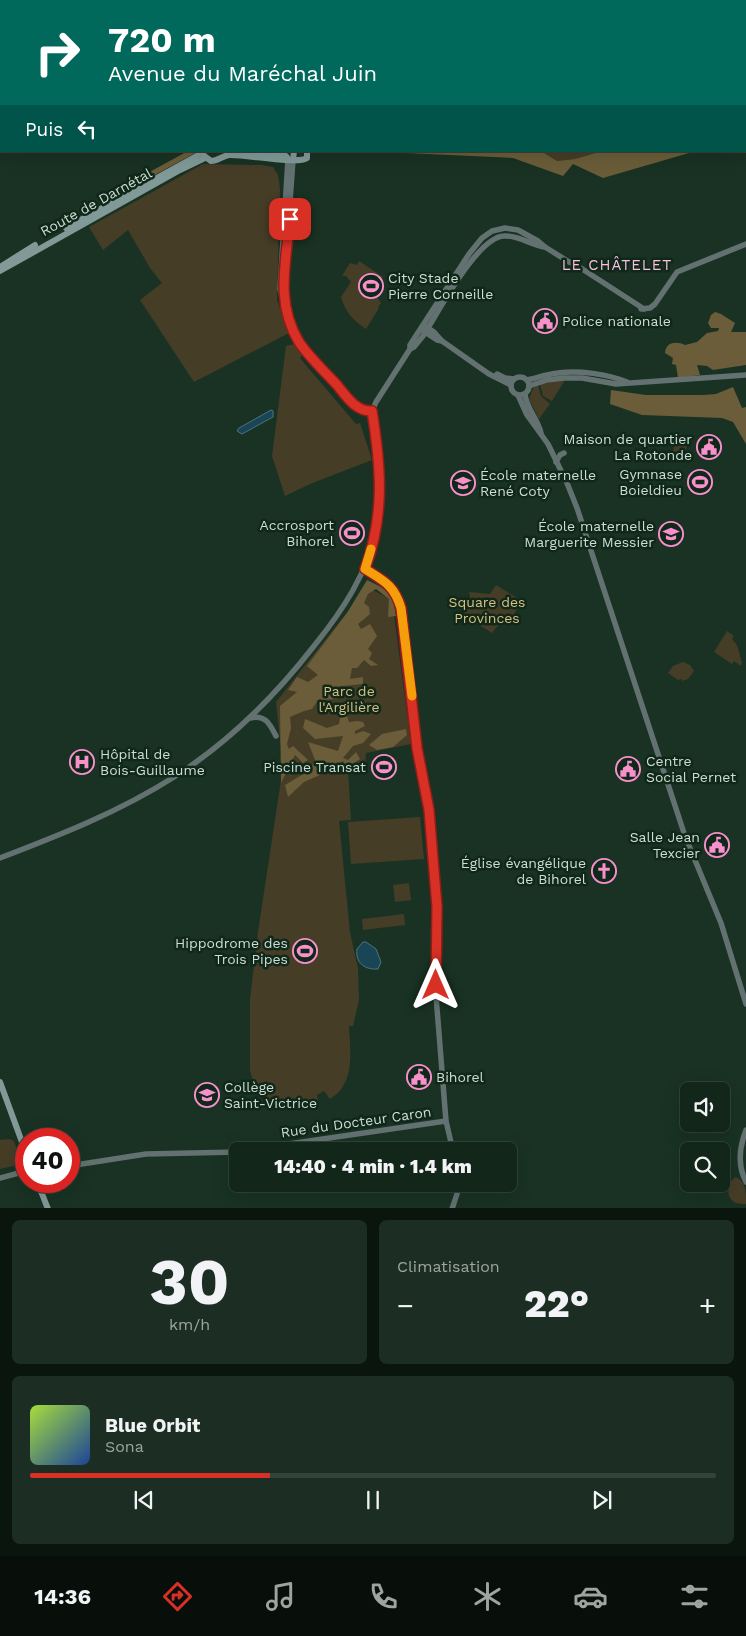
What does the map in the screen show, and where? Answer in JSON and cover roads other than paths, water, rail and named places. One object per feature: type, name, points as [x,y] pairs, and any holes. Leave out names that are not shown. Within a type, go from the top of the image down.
[{"type":"main road","points":[[221,159],[224,152]]},
{"type":"main road","points":[[251,152],[276,154],[286,156],[291,160]]},
{"type":"main road","points":[[288,152],[291,160]]},
{"type":"main road","points":[[291,160],[294,152]]},
{"type":"main road","points":[[203,153],[211,161],[230,155],[273,158],[284,161],[305,160],[308,156],[307,152]]},
{"type":"main road","name":"Route de Darnétal","points":[[0,266],[178,165],[203,153]]},
{"type":"main road","name":"Route de Darnétal","points":[[0,271],[180,170],[203,153]]},
{"type":"main road","points":[[0,1082],[17,1128]]},
{"type":"main road","points":[[42,1193],[48,1208]]},
{"type":"street","points":[[291,160],[280,289],[290,322],[301,344],[353,403],[363,410],[372,411]]},
{"type":"street","points":[[0,858],[94,820],[175,777],[248,719],[291,675],[324,635],[346,604],[365,569],[377,527],[380,476],[372,411],[378,397],[410,349],[414,347],[424,328],[469,264],[490,240],[506,236],[535,246],[545,247],[569,262],[571,266],[636,307],[644,309],[650,308],[655,304],[677,272],[746,244]]},
{"type":"street","points":[[424,328],[436,340],[442,341],[462,354],[465,353],[512,382]]},
{"type":"street","points":[[528,383],[563,378],[582,378],[616,384],[627,382],[644,383],[746,374]]},
{"type":"street","points":[[512,382],[522,377],[528,383]]},
{"type":"street","points":[[512,382],[512,391],[518,395],[536,430],[548,444],[567,483],[592,550],[685,836],[721,923],[746,1004]]},
{"type":"street","points":[[528,383],[525,394],[527,403],[540,428],[541,434]]},
{"type":"street","points":[[518,395],[525,394]]},
{"type":"street","points":[[556,462],[560,454],[564,453]]},
{"type":"street","points":[[365,569],[390,585],[398,596],[401,608],[417,748],[430,820],[437,907],[436,996],[446,1122],[451,1142]]},
{"type":"street","points":[[248,719],[258,717],[269,722],[276,736]]},
{"type":"street","name":"Rue du Docteur Caron","points":[[303,1142],[446,1122]]},
{"type":"street","points":[[746,1130],[740,1150],[740,1163],[746,1182]]},
{"type":"street","name":"Rue du Docteur Caron","points":[[80,1164],[146,1154],[229,1151]]},
{"type":"street","points":[[0,1178],[15,1174]]},
{"type":"street","points":[[452,1208],[457,1192]]},
{"type":"water","points":[[271,410],[273,411],[273,417],[242,434],[237,431],[239,428]]},
{"type":"water","points":[[363,942],[376,949],[381,962],[378,969],[365,967],[359,962],[357,949]]},
{"type":"place","name":"City Stade Pierre Corneille","points":[[371,286]]},
{"type":"place","name":"Police nationale","points":[[545,321]]},
{"type":"place","name":"Maison de quartier La Rotonde","points":[[709,447]]},
{"type":"place","name":"Gymnase Boieldieu","points":[[700,482]]},
{"type":"place","name":"École maternelle René Coty","points":[[463,483]]},
{"type":"place","name":"Accrosport Bihorel","points":[[352,533]]},
{"type":"place","name":"École maternelle Marguerite Messier","points":[[671,534]]},
{"type":"place","name":"Hôpital de Bois-Guillaume","points":[[82,762]]},
{"type":"place","name":"Piscine Transat","points":[[384,767]]},
{"type":"place","name":"Centre Social Pernet","points":[[628,769]]},
{"type":"place","name":"Salle Jean Texcier","points":[[717,845]]},
{"type":"place","name":"Église évangélique de Bihorel","points":[[604,871]]},
{"type":"place","name":"Hippodrome des Trois Pipes","points":[[305,951]]},
{"type":"place","name":"Bihorel","points":[[419,1077]]},
{"type":"place","name":"Collège Saint-Victrice","points":[[207,1095]]},
{"type":"district","name":"LE CHÂTELET","points":[[617,265]]},
{"type":"park label","name":"Square des Provinces","points":[[487,610]]},
{"type":"park label","name":"Parc de l'Argilière","points":[[349,700]]}]
